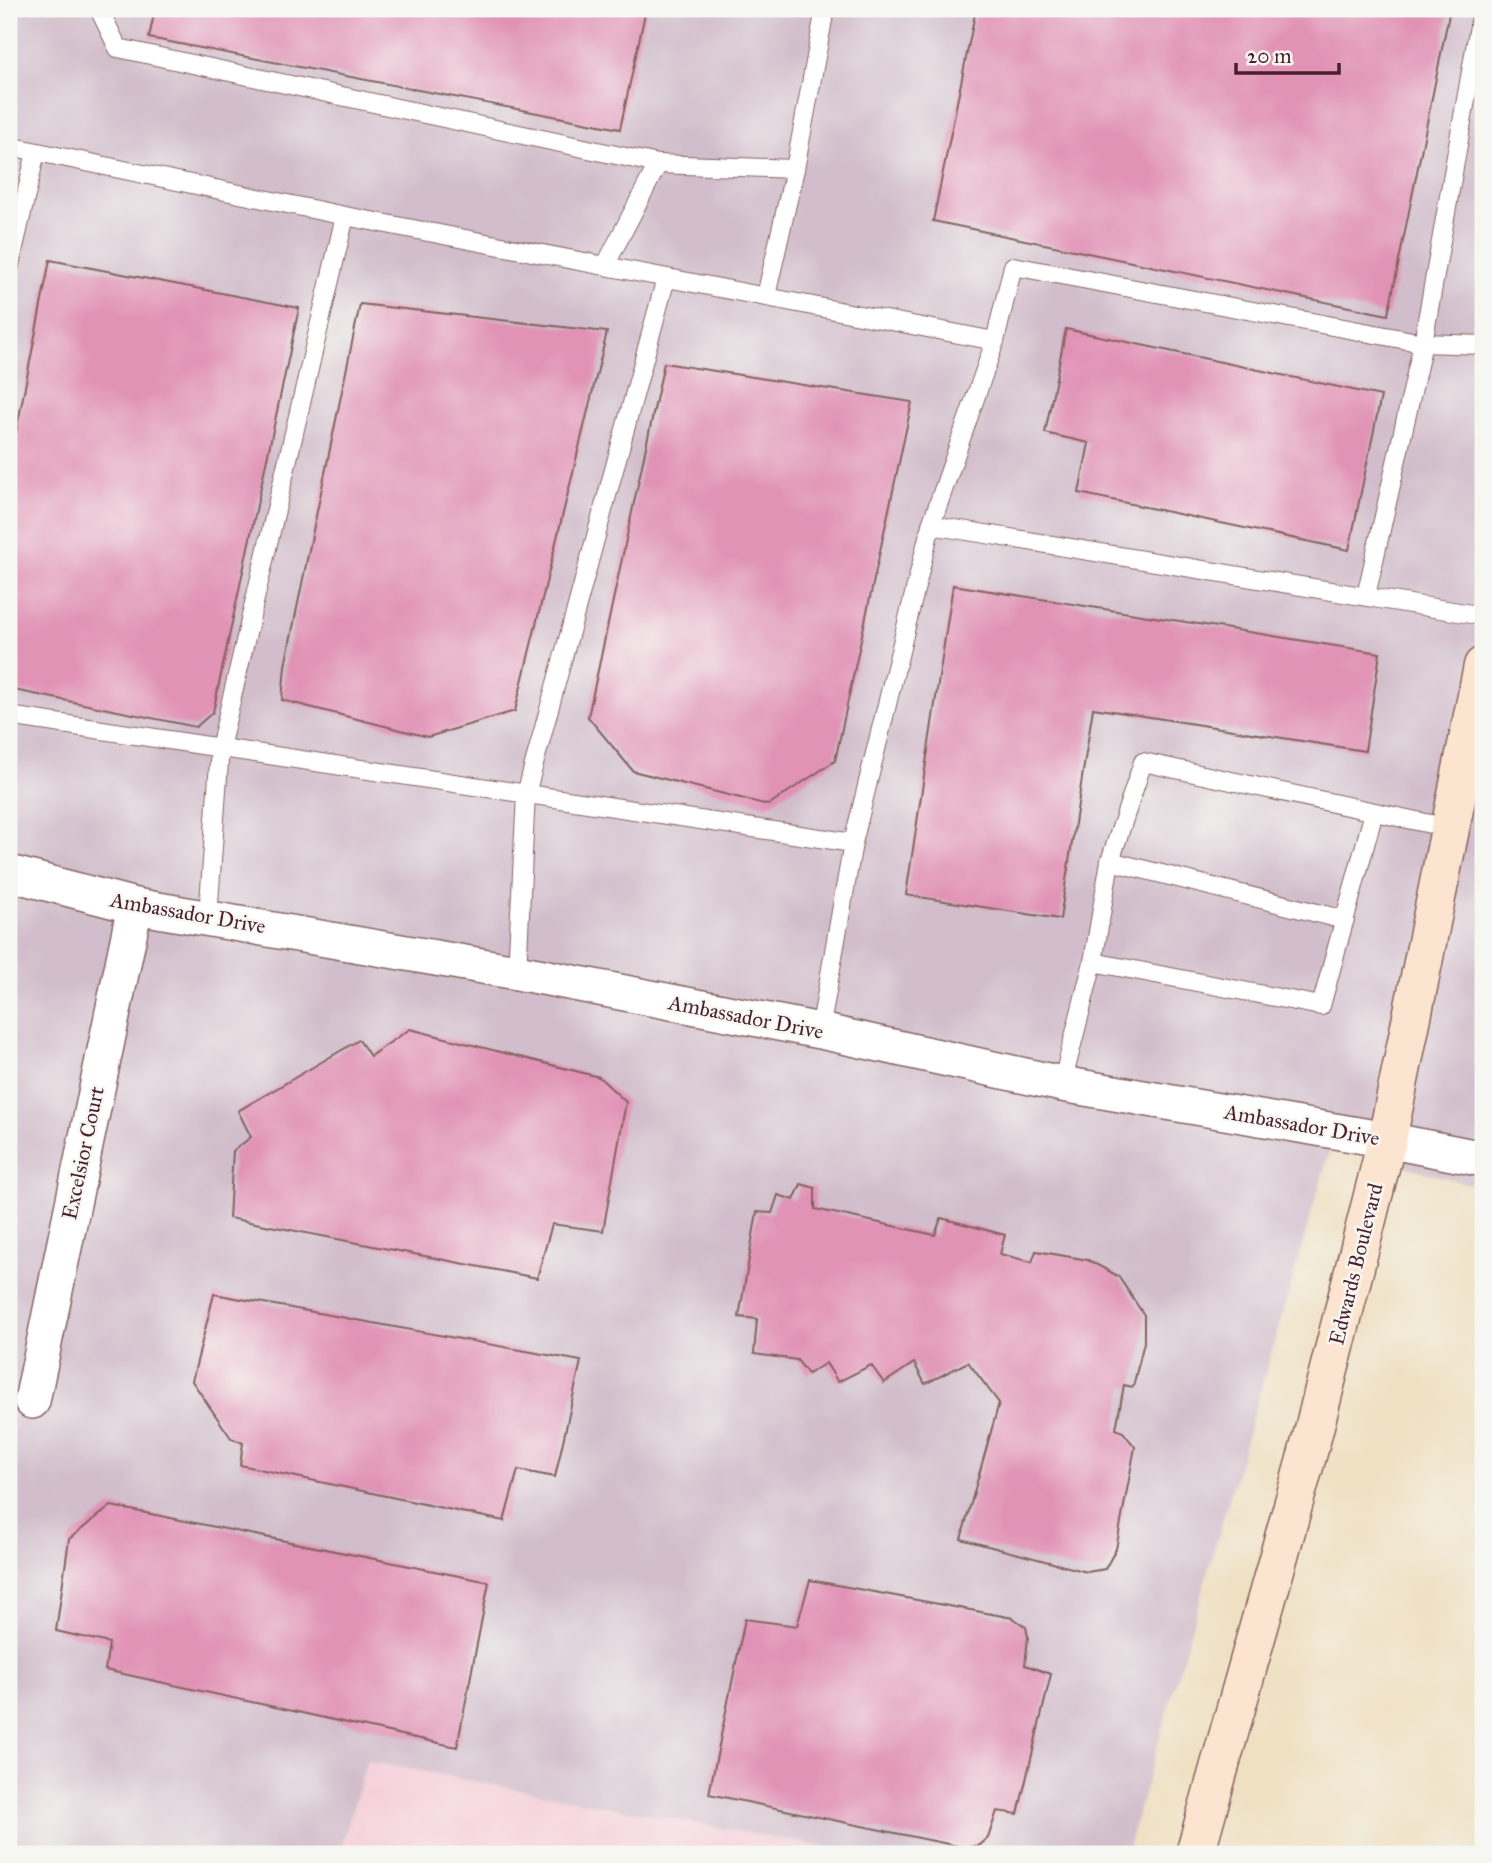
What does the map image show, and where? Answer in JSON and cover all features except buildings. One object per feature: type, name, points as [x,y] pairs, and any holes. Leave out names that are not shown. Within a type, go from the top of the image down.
[{"type":"street","name":"Edwards Boulevard","points":[[1195,1854],[1310,1445],[1387,1139],[1449,828],[1482,683]]},
{"type":"street","name":"Ambassador Drive","points":[[9,873],[135,906],[517,972],[820,1031],[1062,1084],[1387,1139],[1483,1159]]},
{"type":"street","name":"Excelsior Court","points":[[32,1401],[135,906]]},
{"type":"lane","points":[[99,9],[118,48],[658,164],[795,169]]},
{"type":"lane","points":[[766,296],[795,169],[825,9]]},
{"type":"lane","points":[[1366,596],[1423,343],[1482,9]]},
{"type":"lane","points":[[9,146],[345,216],[995,341]]},
{"type":"lane","points":[[9,269],[37,152]]},
{"type":"lane","points":[[605,266],[658,164]]},
{"type":"lane","points":[[208,917],[220,748],[345,216]]},
{"type":"lane","points":[[820,1031],[853,843],[931,525],[995,341],[1013,266],[1423,343],[1483,345]]},
{"type":"lane","points":[[517,972],[526,794],[666,278]]},
{"type":"lane","points":[[931,525],[1483,616]]},
{"type":"lane","points":[[9,716],[853,843]]},
{"type":"lane","points":[[1062,1084],[1093,962],[1110,861],[1143,762],[1449,828]]},
{"type":"lane","points":[[1093,962],[1321,1006],[1374,812]]},
{"type":"lane","points":[[1110,861],[1345,920]]},
{"type":"shaded area","points":[[9,9],[1483,9],[1483,1188],[1331,1146],[1126,1854],[859,1854],[367,1761],[339,1854],[9,1854]]},
{"type":"shaded area","points":[[367,1761],[859,1854],[339,1854]]}]
